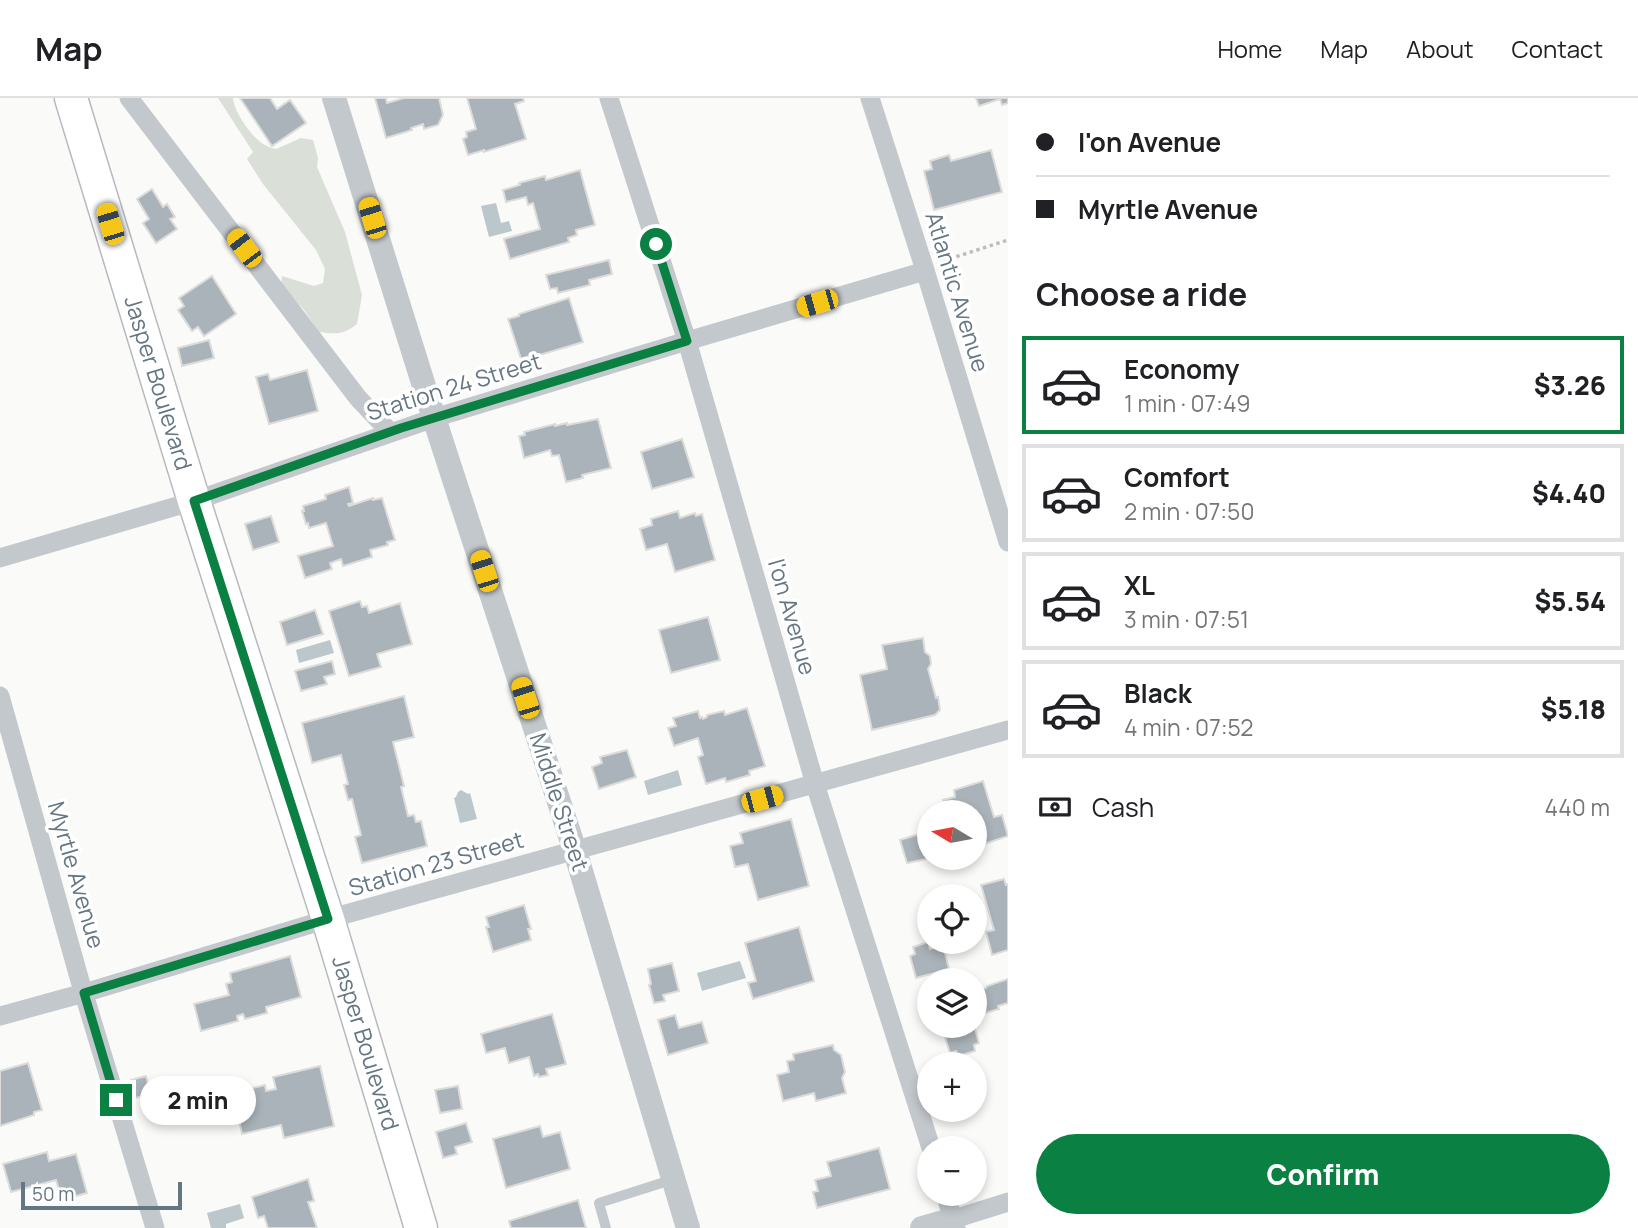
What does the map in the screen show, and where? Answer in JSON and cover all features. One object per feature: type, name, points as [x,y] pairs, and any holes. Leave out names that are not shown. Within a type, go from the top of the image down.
[{"type":"main road","name":"Jasper Boulevard","points":[[71,98],[194,501],[328,919],[421,1228]]},
{"type":"street","points":[[129,98],[358,398],[390,432]]},
{"type":"street","name":"Middle Street","points":[[334,98],[433,418],[575,851],[688,1228]]},
{"type":"street","name":"I'on Avenue","points":[[609,98],[687,341],[815,784],[927,1136]]},
{"type":"street","name":"Atlantic Avenue","points":[[870,98],[1008,542]]},
{"type":"street","name":"Station 24 Street","points":[[0,558],[194,501],[433,418],[925,269]]},
{"type":"street","name":"Myrtle Avenue","points":[[0,696],[84,993],[155,1228]]},
{"type":"street","name":"Station 23 Street","points":[[0,1016],[328,919],[1008,730]]},
{"type":"street","points":[[922,1228],[955,1224],[1008,1202]]},
{"type":"street","points":[[949,1206],[955,1224]]},
{"type":"lane","points":[[606,1228],[598,1203],[674,1179]]},
{"type":"path","points":[[925,269],[1008,240]]},
{"type":"shaded area","points":[[218,98],[233,98],[244,124],[267,146],[276,149],[301,138],[313,140],[318,158],[317,167],[345,232],[362,295],[357,324],[348,330],[319,332],[304,310],[281,285],[282,276],[314,286],[323,283],[325,269],[316,250],[263,184],[247,159],[253,152]]},
{"type":"shaded area","points":[[496,203],[501,223],[509,221],[512,231],[489,237],[481,206]]},
{"type":"shaded area","points":[[330,640],[334,653],[299,663],[296,650]]},
{"type":"shaded area","points":[[678,770],[682,785],[648,795],[644,781]]},
{"type":"shaded area","points":[[461,790],[470,793],[477,819],[460,823],[454,798]]},
{"type":"shaded area","points":[[740,961],[746,978],[702,991],[697,973]]},
{"type":"shaded area","points":[[240,1204],[244,1218],[226,1224],[226,1228],[211,1228],[207,1213]]},
{"type":"building","points":[[240,98],[270,98],[277,109],[290,100],[306,123],[272,146]]},
{"type":"building","points":[[375,98],[386,98],[387,103],[404,98],[439,98],[443,115],[438,125],[424,129],[423,124],[386,138]]},
{"type":"building","points":[[467,98],[523,98],[524,101],[515,104],[526,139],[468,155],[463,139],[467,137],[466,132],[476,129]]},
{"type":"building","points":[[976,98],[1008,98],[1008,103],[1002,105],[1000,99],[979,106]]},
{"type":"building","points":[[991,150],[1002,192],[934,210],[924,171],[932,169],[930,161],[949,155],[951,161]]},
{"type":"building","points":[[580,170],[595,225],[576,230],[577,235],[568,238],[569,242],[510,259],[504,239],[540,229],[533,203],[528,205],[526,197],[506,202],[503,190],[545,176],[546,180]]},
{"type":"building","points":[[152,189],[163,207],[167,204],[175,217],[170,219],[177,229],[156,243],[143,223],[149,219],[137,199]]},
{"type":"building","points":[[609,260],[612,274],[589,280],[590,285],[558,293],[557,288],[550,289],[546,275]]},
{"type":"building","points":[[212,276],[236,314],[204,336],[198,327],[192,331],[178,310],[184,306],[179,298]]},
{"type":"building","points":[[569,298],[583,342],[521,359],[508,319]]},
{"type":"building","points":[[209,340],[214,358],[182,366],[178,348]]},
{"type":"building","points":[[307,370],[318,411],[269,424],[256,377],[268,374],[270,380]]},
{"type":"building","points":[[598,419],[611,468],[566,482],[559,455],[552,456],[550,450],[524,458],[519,436],[525,435],[524,432],[555,424],[567,425]]},
{"type":"building","points":[[682,439],[694,477],[652,489],[641,452]]},
{"type":"building","points":[[349,487],[353,503],[348,504],[349,506],[373,498],[382,498],[395,540],[370,550],[372,557],[343,566],[341,559],[330,563],[332,569],[305,578],[298,556],[333,546],[326,523],[309,528],[308,523],[306,524],[303,506],[326,499],[325,495]]},
{"type":"building","points":[[678,511],[680,518],[695,513],[696,516],[702,514],[715,560],[675,572],[667,544],[646,550],[640,529],[652,525],[651,519]]},
{"type":"building","points":[[271,516],[279,542],[253,550],[245,524]]},
{"type":"building","points":[[360,601],[362,607],[367,606],[369,613],[400,603],[412,644],[377,654],[381,667],[349,676],[329,611]]},
{"type":"building","points":[[315,610],[323,634],[287,645],[280,622]]},
{"type":"building","points":[[708,617],[720,660],[671,673],[659,630]]},
{"type":"building","points":[[923,638],[925,652],[930,656],[931,664],[928,669],[940,710],[935,715],[872,730],[860,675],[887,669],[882,645]]},
{"type":"building","points":[[332,661],[335,674],[324,677],[327,684],[301,691],[295,671]]},
{"type":"building","points":[[404,696],[414,737],[393,742],[408,816],[414,815],[416,822],[421,821],[427,846],[362,863],[355,837],[361,835],[352,799],[348,800],[344,785],[348,784],[341,755],[312,763],[302,723]]},
{"type":"building","points":[[747,708],[765,766],[749,771],[750,775],[706,784],[698,757],[703,755],[698,738],[674,746],[668,728],[676,726],[673,718],[698,711],[703,719],[707,715],[724,711],[725,715]]},
{"type":"building","points":[[627,750],[636,777],[599,789],[592,767],[602,763],[600,757]]},
{"type":"building","points":[[983,781],[994,817],[1002,815],[1008,836],[987,843],[987,800],[943,800],[955,797],[954,790]]},
{"type":"building","points":[[791,819],[809,886],[758,900],[748,864],[735,867],[730,846],[743,843],[740,833]]},
{"type":"building","points":[[917,835],[917,861],[907,863],[900,840]]},
{"type":"building","points":[[1004,879],[1006,885],[1008,884],[1008,950],[992,955],[987,932],[994,930],[987,906],[987,884],[985,884]]},
{"type":"building","points":[[524,905],[531,929],[528,929],[531,940],[493,952],[486,917]]},
{"type":"building","points":[[799,927],[814,981],[753,999],[748,983],[756,981],[745,943]]},
{"type":"building","points":[[917,946],[917,954],[945,954],[949,968],[917,968],[916,978],[910,956],[915,954],[913,947]]},
{"type":"building","points":[[290,956],[301,997],[266,1007],[267,1013],[245,1019],[243,1014],[237,1016],[238,1021],[201,1031],[194,1004],[229,995],[226,984],[232,982],[230,973]]},
{"type":"building","points":[[672,963],[679,991],[663,995],[665,1001],[654,1003],[648,969]]},
{"type":"building","points":[[1008,979],[1008,1003],[987,1012],[987,986]]},
{"type":"building","points":[[552,1014],[566,1064],[546,1069],[548,1075],[534,1076],[529,1057],[509,1063],[505,1048],[486,1053],[481,1034]]},
{"type":"building","points":[[675,1015],[679,1028],[702,1022],[708,1043],[668,1055],[658,1020]]},
{"type":"building","points":[[945,1038],[978,1038],[979,1043],[974,1045],[975,1051],[950,1052]]},
{"type":"building","points":[[833,1045],[834,1050],[841,1055],[846,1093],[816,1101],[814,1093],[783,1101],[777,1075],[789,1072],[787,1061],[794,1060],[793,1054]]},
{"type":"building","points":[[28,1063],[42,1110],[0,1126],[0,1071]]},
{"type":"building","points":[[320,1066],[334,1126],[284,1138],[281,1125],[242,1134],[235,1102],[238,1101],[236,1092],[265,1085],[266,1091],[276,1089],[273,1077]]},
{"type":"building","points":[[146,1076],[151,1094],[135,1098],[131,1080]]},
{"type":"building","points":[[458,1086],[462,1109],[440,1113],[435,1090]]},
{"type":"building","points":[[466,1123],[472,1142],[455,1147],[457,1154],[443,1158],[436,1132]]},
{"type":"building","points":[[540,1126],[543,1137],[560,1132],[570,1169],[506,1188],[493,1139]]},
{"type":"building","points":[[879,1148],[890,1189],[817,1208],[813,1192],[818,1191],[815,1180],[831,1176],[827,1162]]},
{"type":"building","points":[[47,1152],[49,1161],[76,1154],[87,1193],[62,1200],[56,1180],[11,1192],[3,1164]]},
{"type":"building","points":[[308,1179],[314,1201],[308,1202],[317,1228],[268,1228],[264,1216],[258,1218],[252,1197]]},
{"type":"building","points":[[578,1200],[586,1228],[511,1228],[509,1221]]},
{"type":"route","points":[[116,1100],[84,993],[328,919],[194,501],[401,428],[687,341],[656,244]]}]
